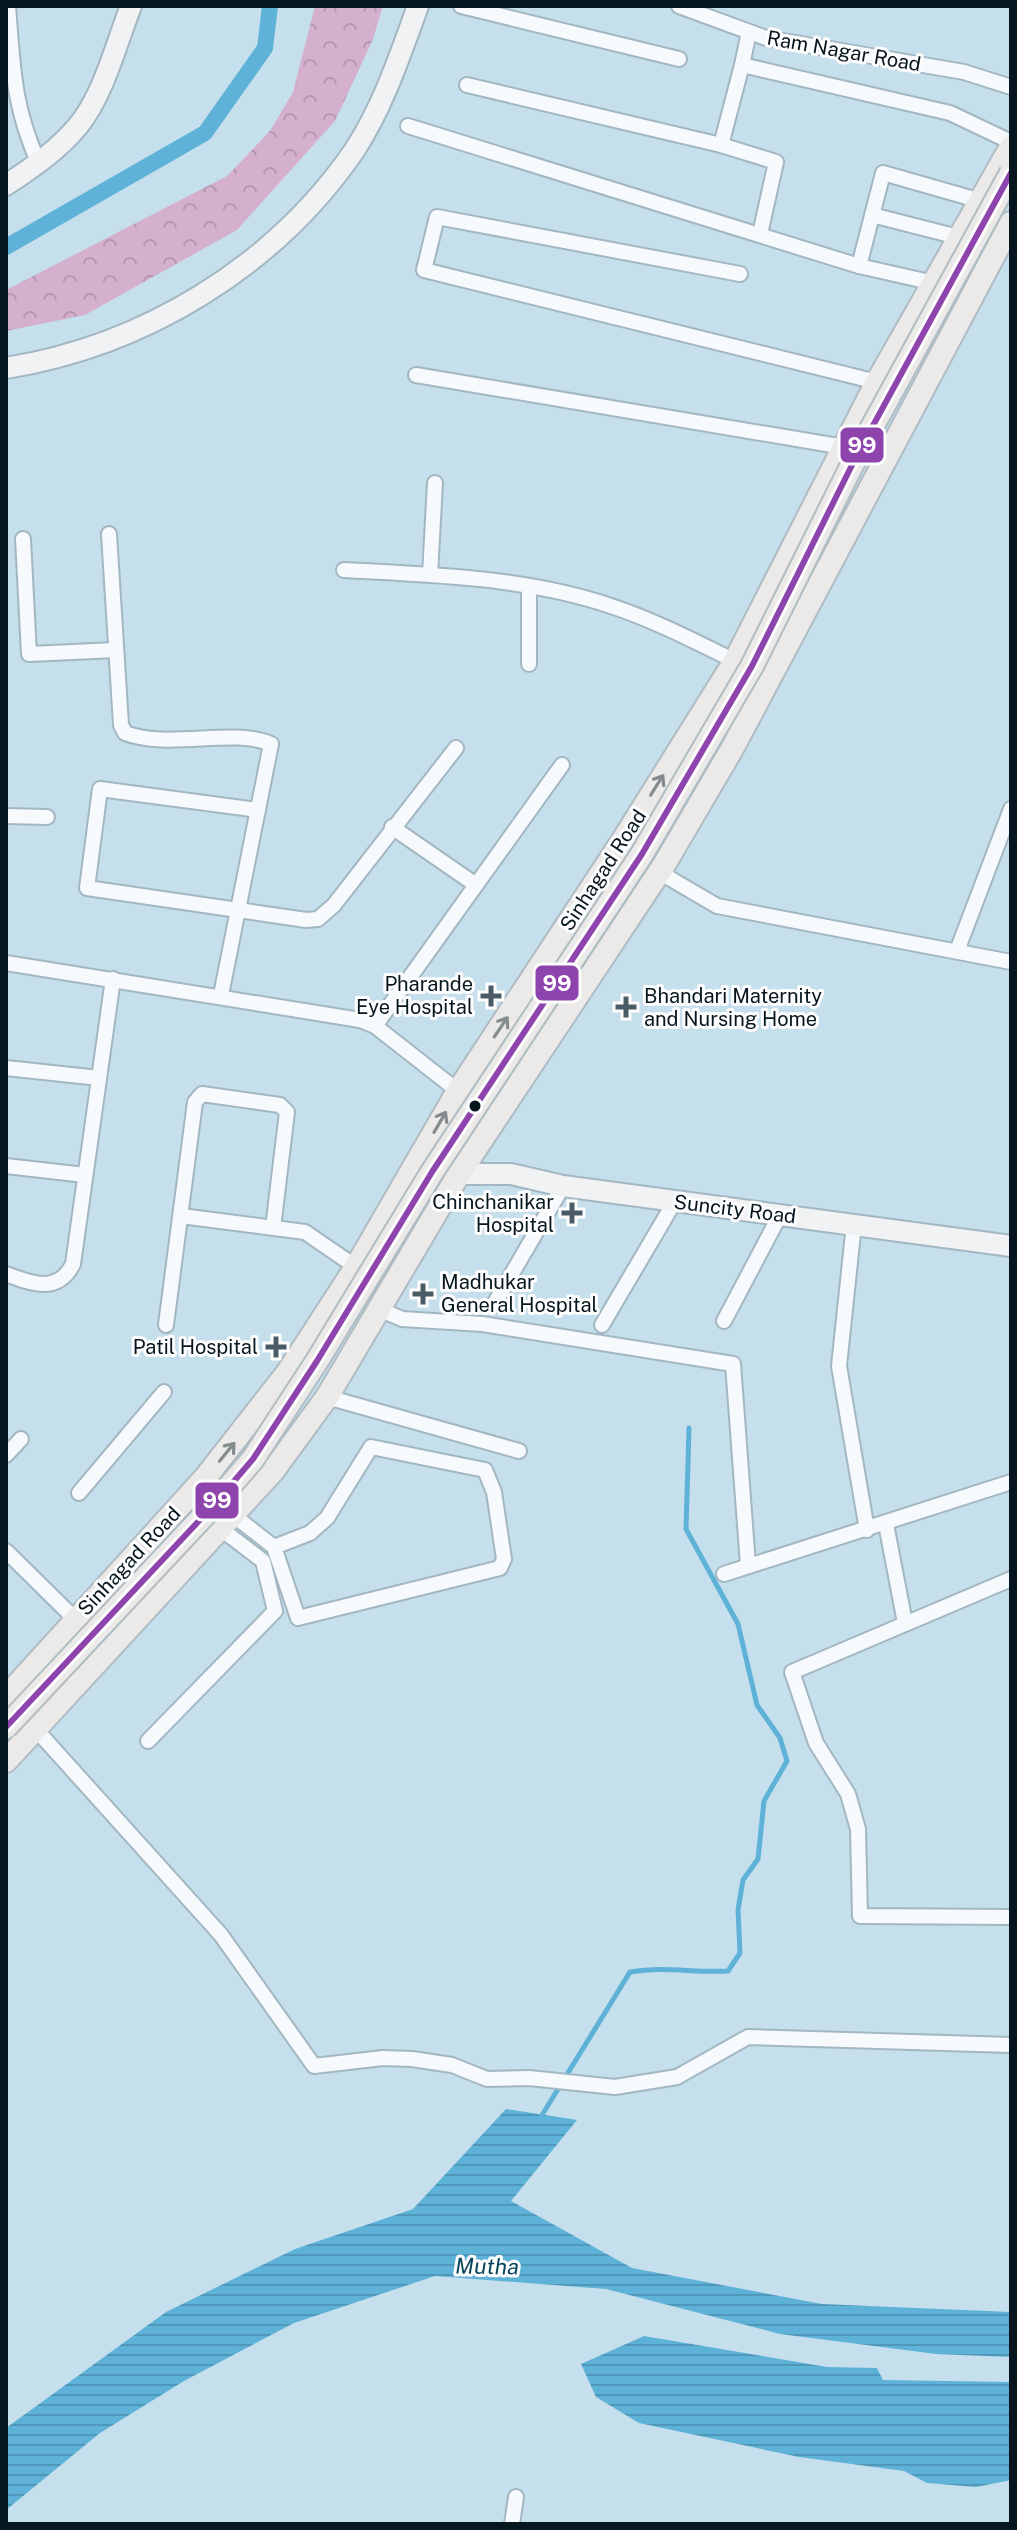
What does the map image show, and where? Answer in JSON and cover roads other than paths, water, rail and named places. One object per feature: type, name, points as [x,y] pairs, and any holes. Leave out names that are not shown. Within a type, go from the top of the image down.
[{"type":"main road","name":"Sinhagad Road","points":[[6,1697],[236,1440],[288,1372],[356,1267],[458,1091],[615,853],[735,661],[877,382],[962,238],[1011,144]]},
{"type":"main road","points":[[6,1727],[253,1459],[317,1361],[432,1172],[642,854],[728,707],[858,453],[1011,173]]},
{"type":"main road","points":[[6,1746],[261,1464],[316,1388],[530,1038],[643,870],[718,748],[894,410],[1011,197]]},
{"type":"main road","points":[[6,1761],[273,1471],[327,1397],[459,1174],[659,872],[732,749],[1011,223]]},
{"type":"street","points":[[8,6],[21,124],[39,164]]},
{"type":"street","points":[[6,185],[39,164],[79,124],[103,78],[131,6]]},
{"type":"street","points":[[6,368],[92,347],[155,322],[210,291],[254,258],[312,201],[354,150],[381,101],[418,6]]},
{"type":"street","points":[[461,6],[679,59]]},
{"type":"street","name":"Ram Nagar Road","points":[[679,6],[749,32],[864,56],[964,72],[1011,87]]},
{"type":"street","points":[[721,145],[749,32]]},
{"type":"street","points":[[742,65],[950,113],[1011,144]]},
{"type":"street","points":[[467,85],[721,145],[776,162],[760,234]]},
{"type":"street","points":[[408,126],[859,266],[934,283]]},
{"type":"street","points":[[859,266],[883,173],[981,201]]},
{"type":"street","points":[[872,215],[962,238]]},
{"type":"street","points":[[740,274],[437,217],[424,270],[877,382]]},
{"type":"street","points":[[416,375],[844,447]]},
{"type":"street","points":[[430,575],[435,483]]},
{"type":"street","points":[[109,534],[121,725],[125,733],[141,739],[183,741],[196,737],[271,744],[241,910],[221,995]]},
{"type":"street","points":[[23,539],[29,654],[116,650]]},
{"type":"street","points":[[344,570],[430,575],[529,587],[608,605],[651,621],[735,661]]},
{"type":"street","points":[[529,587],[529,664]]},
{"type":"street","points":[[258,810],[100,789],[87,888],[306,920],[318,919],[334,905],[456,748]]},
{"type":"street","points":[[375,1026],[562,765]]},
{"type":"street","points":[[957,951],[1011,809]]},
{"type":"street","points":[[6,816],[47,817]]},
{"type":"street","points":[[392,827],[476,885]]},
{"type":"street","points":[[659,872],[717,906],[1011,962]]},
{"type":"street","points":[[6,963],[221,995],[360,1020],[375,1026],[458,1091],[498,1115]]},
{"type":"street","points":[[6,1274],[32,1284],[55,1284],[67,1275],[73,1264],[113,979]]},
{"type":"street","points":[[6,1068],[99,1078]]},
{"type":"street","points":[[166,1325],[195,1102],[207,1093],[280,1105],[287,1112],[273,1228]]},
{"type":"street","points":[[423,1152],[459,1174]]},
{"type":"street","points":[[6,1166],[85,1175]]},
{"type":"street","name":"Suncity Road","points":[[459,1174],[511,1174],[563,1186],[1010,1246]]},
{"type":"street","points":[[493,1306],[563,1186]]},
{"type":"street","points":[[602,1325],[675,1201]]},
{"type":"street","points":[[724,1321],[780,1215]]},
{"type":"street","points":[[181,1216],[305,1232],[356,1267]]},
{"type":"street","points":[[854,1224],[839,1366],[867,1530]]},
{"type":"street","points":[[379,1309],[402,1319],[482,1324],[733,1364],[748,1565]]},
{"type":"street","points":[[79,1493],[164,1392]]},
{"type":"street","points":[[327,1397],[519,1451]]},
{"type":"street","points":[[6,1455],[21,1439]]},
{"type":"street","points":[[227,1522],[274,1547],[298,1618],[500,1568],[504,1559],[494,1492],[485,1470],[371,1447],[327,1518],[310,1533],[274,1547]]},
{"type":"street","points":[[724,1574],[1011,1482]]},
{"type":"street","points":[[148,1741],[275,1611],[263,1561],[227,1522]]},
{"type":"street","points":[[886,1524],[905,1623]]},
{"type":"street","points":[[6,1551],[75,1619]]},
{"type":"street","points":[[1011,1579],[792,1672],[816,1743],[848,1794],[858,1829],[860,1916],[1011,1917]]},
{"type":"street","points":[[6,1705],[37,1728],[221,1935],[314,2066],[383,2058],[412,2059],[452,2065],[487,2079],[529,2078],[615,2087],[677,2077],[748,2037],[1011,2045]]},
{"type":"street","points":[[512,2524],[516,2497]]},
{"type":"water","name":"Mutha","points":[[506,2109],[577,2120],[511,2201],[632,2268],[822,2304],[1011,2312],[1011,2357],[936,2354],[780,2334],[606,2289],[435,2276],[294,2323],[184,2381],[100,2433],[6,2510],[6,2428],[166,2312],[295,2249],[413,2209]]},
{"type":"water","points":[[644,2336],[827,2367],[877,2368],[883,2380],[1011,2382],[1011,2480],[976,2487],[927,2483],[904,2471],[799,2457],[639,2423],[596,2397],[581,2364]]},
{"type":"waterway","points":[[6,247],[205,133],[265,48],[270,6]]},
{"type":"waterway","points":[[539,2120],[630,1972],[728,1971],[740,1953],[738,1910],[743,1880],[758,1859],[764,1801],[787,1761],[780,1738],[757,1705],[738,1624],[686,1529],[689,1428]]},
{"type":"place","name":"Pharande Eye Hospital","points":[[491,996]]},
{"type":"place","name":"Bhandari Maternity and Nursing Home","points":[[626,1007]]},
{"type":"place","name":"Chinchanikar Hospital","points":[[572,1213]]},
{"type":"place","name":"Madhukar General Hospital","points":[[423,1294]]},
{"type":"place","name":"Patil Hospital","points":[[276,1347]]}]
